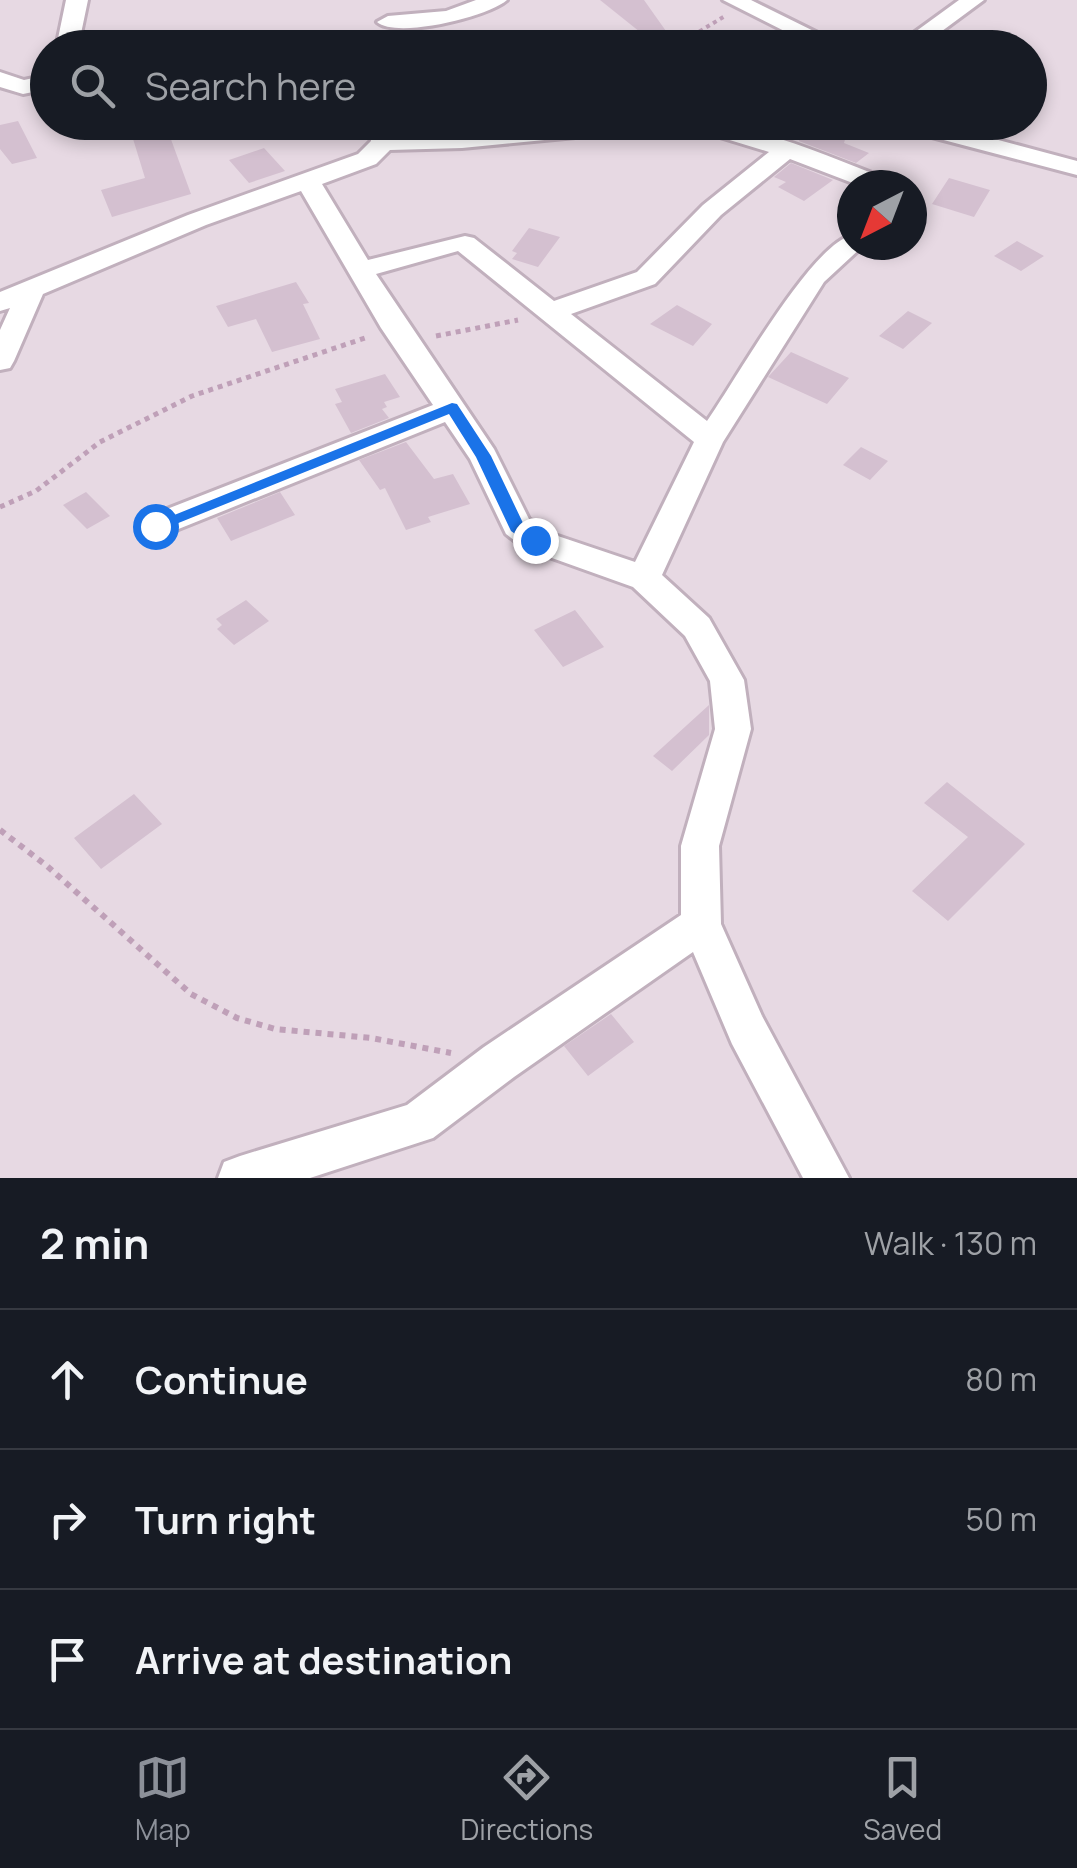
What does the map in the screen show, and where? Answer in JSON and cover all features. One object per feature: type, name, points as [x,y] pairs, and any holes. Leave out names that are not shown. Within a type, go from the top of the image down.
[{"type":"street","points":[[71,30],[77,0]]},
{"type":"street","points":[[392,11],[449,17],[496,0]]},
{"type":"street","points":[[930,30],[973,0]]},
{"type":"street","points":[[739,2],[799,30]]},
{"type":"street","points":[[0,79],[30,86]]},
{"type":"street","points":[[0,302],[197,220],[367,160],[379,140]]},
{"type":"street","points":[[754,140],[841,170]]},
{"type":"street","points":[[970,140],[1077,168]]},
{"type":"street","points":[[553,311],[646,278],[712,210],[787,150]]},
{"type":"street","points":[[308,182],[399,335],[483,456],[511,517],[524,534],[644,578],[698,627],[728,680],[734,729],[700,846],[701,924],[747,1030],[827,1178]]},
{"type":"street","points":[[360,270],[457,242],[466,244],[710,440]]},
{"type":"street","points":[[644,578],[710,440],[814,277],[837,256]]},
{"type":"street","points":[[0,361],[32,289]]},
{"type":"street","points":[[155,526],[452,408]]},
{"type":"street","points":[[240,1178],[418,1123],[498,1062],[701,924]]},
{"type":"path","points":[[698,30],[739,2]]},
{"type":"path","points":[[0,507],[36,491],[100,442],[192,396],[399,335],[477,330],[553,311]]},
{"type":"path","points":[[0,830],[47,866],[192,994],[237,1018],[275,1028],[371,1038],[498,1062]]},
{"type":"shaded area","points":[[0,0],[1077,0],[1077,1178],[0,1178]]},
{"type":"building","points":[[600,0],[644,0],[665,30],[638,30]]},
{"type":"building","points":[[18,121],[37,158],[12,164],[0,149],[0,125]]},
{"type":"building","points":[[133,140],[171,140],[191,194],[112,217],[101,190],[145,178]]},
{"type":"building","points":[[845,140],[844,143],[869,153],[856,163],[799,141]]},
{"type":"building","points":[[264,148],[285,171],[249,183],[229,160]]},
{"type":"building","points":[[791,163],[833,180],[804,201],[778,187],[786,182],[774,177]]},
{"type":"building","points":[[949,178],[990,190],[974,217],[932,204]]},
{"type":"building","points":[[529,228],[560,237],[538,267],[512,259],[517,253],[512,251]]},
{"type":"building","points":[[1017,241],[1044,256],[1021,271],[994,256]]},
{"type":"building","points":[[296,282],[309,303],[303,304],[320,339],[272,352],[256,319],[228,327],[216,306]]},
{"type":"building","points":[[677,305],[712,324],[693,346],[650,324]]},
{"type":"building","points":[[908,311],[932,323],[903,349],[879,336]]},
{"type":"building","points":[[791,352],[849,378],[827,404],[768,377]]},
{"type":"building","points":[[385,374],[400,397],[384,402],[387,407],[382,409],[389,418],[351,433],[335,404],[342,402],[335,389]]},
{"type":"building","points":[[406,442],[434,479],[453,474],[470,504],[428,517],[431,522],[406,530],[385,488],[380,490],[359,460]]},
{"type":"building","points":[[861,447],[888,461],[870,480],[843,465]]},
{"type":"building","points":[[86,492],[110,516],[87,529],[63,505]]},
{"type":"building","points":[[280,492],[295,515],[231,541],[217,518]]},
{"type":"building","points":[[246,600],[269,621],[234,645],[217,629],[222,625],[216,619]]},
{"type":"building","points":[[575,610],[604,647],[563,667],[534,630]]},
{"type":"building","points":[[709,705],[709,735],[672,771],[653,756]]},
{"type":"building","points":[[947,782],[1025,844],[948,921],[912,891],[968,837],[924,803]]},
{"type":"building","points":[[134,794],[162,824],[101,869],[74,838]]},
{"type":"building","points":[[611,1014],[634,1042],[588,1076],[564,1046]]},
{"type":"route","points":[[155,526],[452,408],[483,456],[511,517],[524,534],[535,540]]}]
